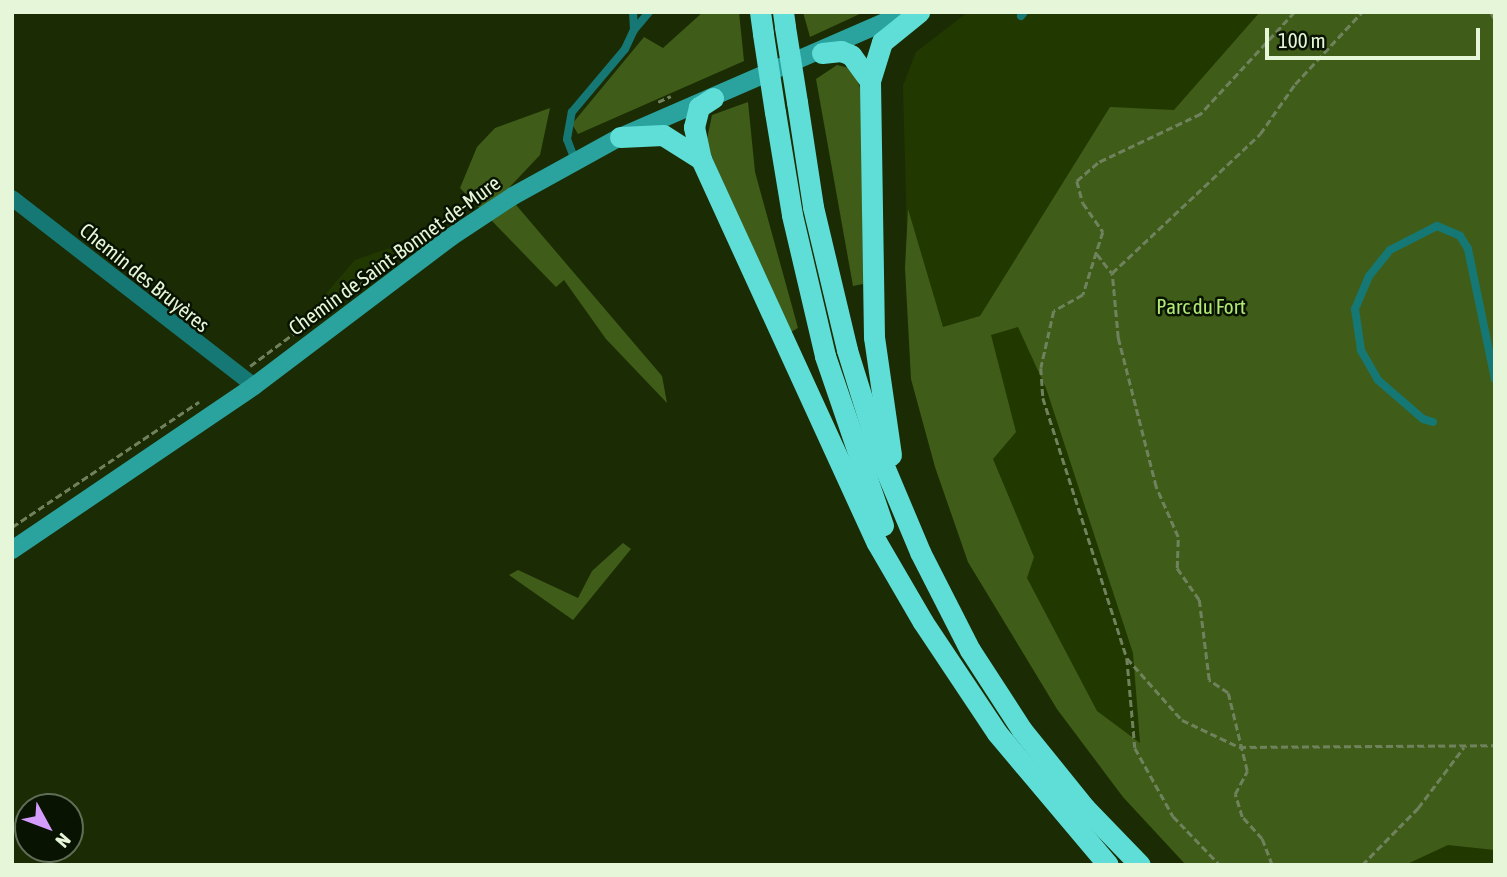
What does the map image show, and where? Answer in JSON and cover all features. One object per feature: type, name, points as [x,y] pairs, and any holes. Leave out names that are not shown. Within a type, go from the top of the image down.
[{"type":"highway","points":[[760,12],[775,112],[807,285],[844,420],[901,568],[965,686]]},
{"type":"highway","points":[[899,503],[874,337],[870,81],[882,42],[919,12]]},
{"type":"highway","points":[[784,20],[813,207],[846,350],[899,503],[944,601],[991,684],[1054,772],[1140,865]]},
{"type":"highway","points":[[821,53],[841,51],[851,55],[870,81]]},
{"type":"highway","points":[[713,98],[699,107],[694,127],[701,159],[877,543],[965,686],[1029,776],[1108,865]]},
{"type":"highway","points":[[620,137],[663,135],[701,159]]},
{"type":"street","name":"Chemin de Saint-Bonnet-de-Mure","points":[[12,550],[254,386],[451,237],[575,160],[620,137],[821,53],[907,12]]},
{"type":"street","name":"Chemin des Bruyères","points":[[12,198],[254,386]]},
{"type":"lane","points":[[633,12],[634,30]]},
{"type":"lane","points":[[575,160],[567,139],[572,112],[625,49],[634,30],[649,12]]},
{"type":"lane","points":[[1433,422],[1423,419],[1378,380],[1361,350],[1355,309],[1369,276],[1390,250],[1437,226],[1460,236],[1468,249],[1495,379]]},
{"type":"path","points":[[1220,865],[1173,816],[1135,748],[1126,658],[1043,398],[1041,368],[1054,311],[1083,295],[1103,232],[1083,203],[1077,181],[1098,163],[1201,114],[1295,12]]},
{"type":"path","points":[[1112,273],[1260,134],[1295,83],[1363,12]]},
{"type":"path","points":[[1491,12],[1495,20]]},
{"type":"path","points":[[1097,254],[1112,273],[1118,338],[1156,487],[1178,537],[1177,568],[1199,600],[1209,680],[1228,693],[1247,771],[1235,794],[1242,817],[1262,839],[1272,865]]},
{"type":"path","points":[[12,527],[207,397]]},
{"type":"path","points":[[1126,658],[1182,720],[1239,747],[1495,745]]},
{"type":"path","points":[[1362,865],[1418,808],[1464,747]]},
{"type":"green space","points":[[703,12],[739,12],[744,61],[578,134],[572,124],[644,37],[663,48]]},
{"type":"green space","points":[[803,12],[864,12],[810,37]]},
{"type":"green space","name":"Parc du Fort","points":[[968,12],[1495,12],[1495,865],[1186,865],[1123,797],[1057,709],[968,562],[911,379],[903,86],[916,52]]},
{"type":"green space","name":"Parc du Fort","points":[[1260,12],[1495,12],[1495,850],[1448,845],[1405,865],[1186,865],[1123,797],[1057,709],[968,562],[935,467],[911,379],[905,268],[908,209],[943,327],[980,316],[1110,107],[1174,110]],"holes":[[[1018,327],[1046,388],[1133,653],[1140,743],[1097,711],[1027,578],[1034,557],[993,459],[1016,432],[991,335]]]},
{"type":"green space","points":[[837,65],[853,69],[862,93],[863,284],[853,286],[816,79]]},
{"type":"green space","points":[[748,102],[755,172],[798,328],[791,332],[706,144],[712,115]]},
{"type":"green space","points":[[550,108],[540,155],[505,192],[662,376],[667,403],[606,339],[564,280],[556,287],[460,188],[477,147],[495,128]]},
{"type":"green space","points":[[399,245],[404,247],[325,305],[323,297],[355,260]]},
{"type":"green space","points":[[623,543],[631,549],[573,620],[509,575],[518,570],[578,598],[592,571]]}]
